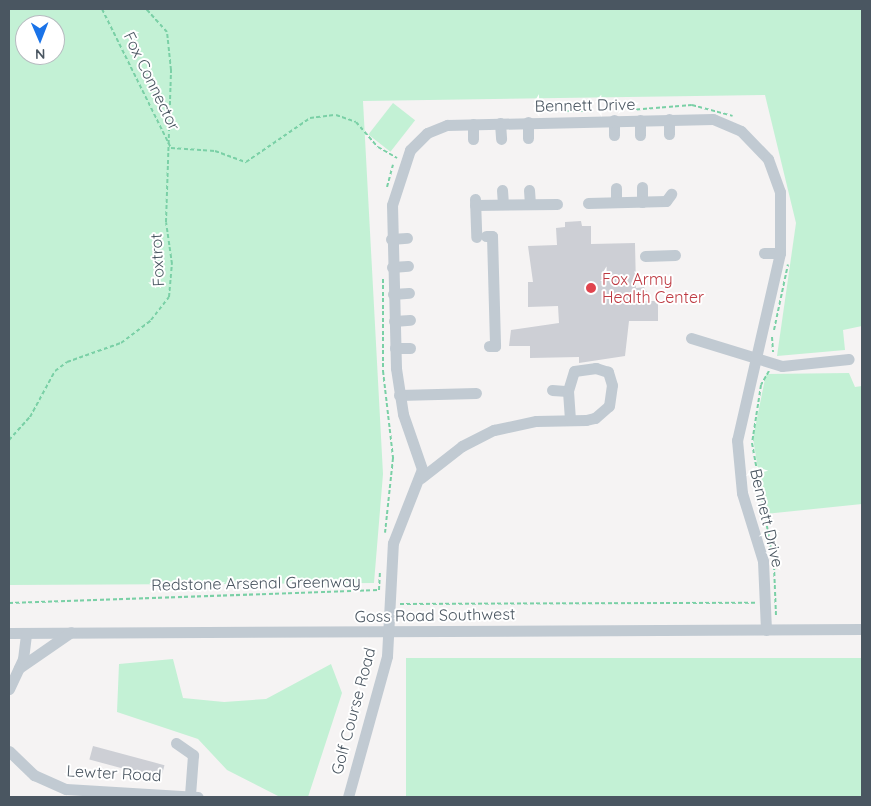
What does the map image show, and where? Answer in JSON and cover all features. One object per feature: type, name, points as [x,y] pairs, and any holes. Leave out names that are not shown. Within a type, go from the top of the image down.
[{"type":"street","points":[[669,119],[669,134]]},
{"type":"street","name":"Bennett Drive","points":[[421,478],[399,395],[393,294],[388,268],[392,239],[394,191],[410,150],[427,133],[447,124],[712,119],[741,131],[760,148],[780,192],[784,255],[754,359],[738,424],[738,456],[742,493],[763,561],[766,630]]},
{"type":"street","points":[[614,120],[614,136]]},
{"type":"street","points":[[640,120],[640,135]]},
{"type":"street","points":[[528,122],[528,138]]},
{"type":"street","points":[[500,123],[500,138]]},
{"type":"street","points":[[473,124],[473,139]]},
{"type":"street","points":[[642,187],[642,202]]},
{"type":"street","points":[[616,188],[616,202]]},
{"type":"street","points":[[502,190],[503,204]]},
{"type":"street","points":[[530,190],[530,204]]},
{"type":"street","points":[[588,203],[666,201],[671,194]]},
{"type":"street","points":[[489,346],[496,346],[492,319],[490,264],[492,236],[481,237],[475,202],[557,204]]},
{"type":"street","points":[[392,239],[407,238]]},
{"type":"street","points":[[764,253],[784,255]]},
{"type":"street","points":[[646,256],[675,255]]},
{"type":"street","points":[[388,268],[408,266]]},
{"type":"street","points":[[393,294],[409,294]]},
{"type":"street","points":[[394,321],[410,320]]},
{"type":"street","points":[[691,338],[719,343],[754,359],[771,364],[810,365],[849,359]]},
{"type":"street","points":[[395,348],[410,348]]},
{"type":"street","points":[[388,632],[388,604],[393,543],[421,478],[462,446],[494,430],[536,421],[586,420],[604,412],[612,396],[612,377],[602,369],[574,371],[568,391],[570,420]]},
{"type":"street","points":[[552,390],[568,391]]},
{"type":"street","points":[[399,395],[476,392]]},
{"type":"street","name":"Goss Road Southwest","points":[[9,633],[862,629]]},
{"type":"street","points":[[20,668],[71,632]]},
{"type":"street","name":"Golf Course Road","points":[[348,797],[384,670],[388,632]]},
{"type":"street","points":[[9,689],[20,668],[26,633]]},
{"type":"street","points":[[176,743],[193,755],[194,796]]},
{"type":"street","name":"Lewter Road","points":[[9,751],[34,775],[66,788],[194,796]]},
{"type":"path","name":"Fox Connector","points":[[102,9],[171,148],[215,151],[246,162],[310,118],[336,114],[356,122],[378,147],[397,158]]},
{"type":"path","name":"Foxtrot","points":[[9,440],[30,417],[55,371],[67,362],[121,343],[151,320],[169,297],[172,264],[166,222],[171,148],[167,32],[146,9]]},
{"type":"path","points":[[626,110],[701,106],[741,120]]},
{"type":"path","points":[[555,112],[586,112]]},
{"type":"path","points":[[386,190],[401,151]]},
{"type":"path","points":[[777,622],[778,602],[752,443],[761,385],[771,364],[784,255]]},
{"type":"path","points":[[384,540],[393,458],[383,371],[388,268]]},
{"type":"path","name":"Redstone Arsenal Greenway","points":[[9,603],[379,590],[381,562]]},
{"type":"path","points":[[388,604],[778,602]]},
{"type":"green space","points":[[9,9],[862,9],[862,326],[843,330],[845,350],[777,356],[796,223],[765,95],[363,101],[383,474],[374,583],[9,585]]},
{"type":"green space","points":[[393,103],[415,120],[390,152],[368,135]]},
{"type":"green space","points":[[849,373],[855,387],[862,386],[862,504],[765,514],[753,438],[766,374]]},
{"type":"green space","points":[[406,658],[862,658],[862,797],[406,797]]},
{"type":"green space","points":[[173,659],[183,698],[224,702],[266,699],[331,664],[342,693],[308,797],[280,797],[227,770],[198,739],[117,712],[119,664]]},
{"type":"building","points":[[581,221],[582,226],[591,226],[591,244],[635,243],[636,288],[644,287],[647,292],[637,296],[637,301],[658,301],[658,321],[629,321],[625,356],[579,363],[579,357],[530,358],[530,346],[509,346],[511,330],[559,323],[558,306],[528,307],[528,282],[533,282],[528,246],[557,245],[556,228],[565,227],[565,222]]},
{"type":"building","points":[[93,746],[164,765],[161,779],[89,760]]},
{"type":"place","name":"Fox Army Health Center","points":[[591,288]]}]
